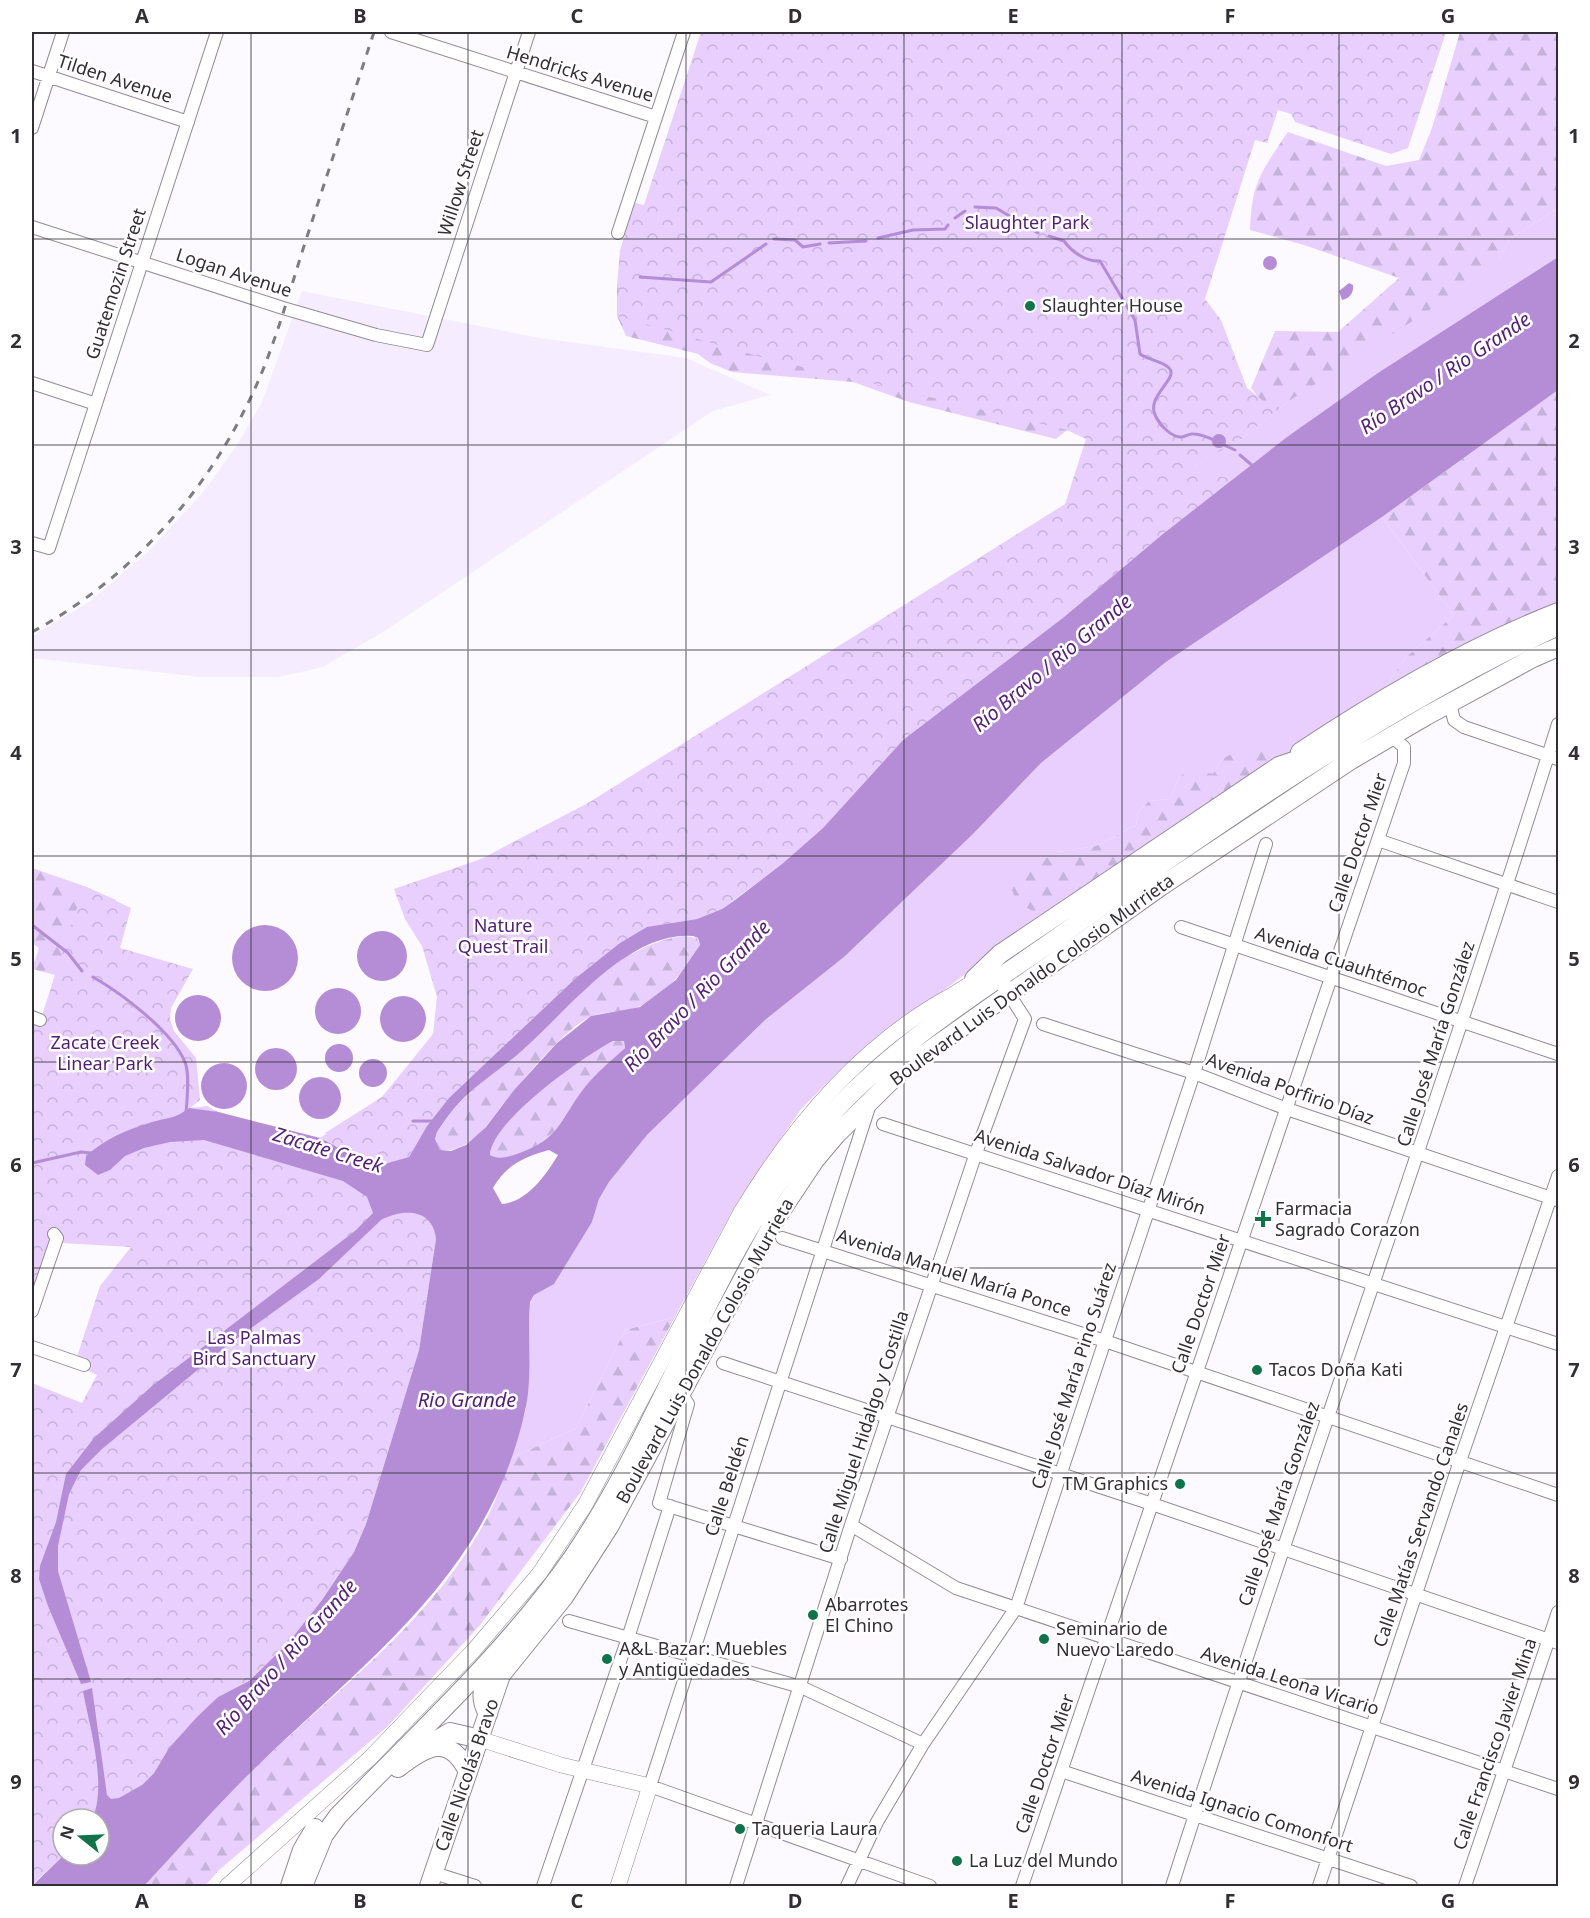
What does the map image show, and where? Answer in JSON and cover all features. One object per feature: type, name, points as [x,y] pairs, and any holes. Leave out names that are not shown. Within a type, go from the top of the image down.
[{"type":"highway","points":[[974,979],[1000,954],[1279,766],[1408,686],[1506,633],[1558,612]]},
{"type":"highway","name":"Boulevard Luis Donaldo Colosio Murrieta","points":[[507,1665],[564,1597],[609,1527],[784,1204],[815,1160],[872,1097],[1094,912],[1344,744],[1418,699],[1558,626]]},
{"type":"highway","name":"Boulevard Luis Donaldo Colosio Murrieta","points":[[303,1887],[324,1834],[345,1809],[495,1653],[573,1557],[597,1517],[728,1269],[797,1157],[817,1130],[892,1058],[1391,736],[1558,647]]},
{"type":"highway","points":[[1279,766],[1344,744]]},
{"type":"highway","points":[[488,1714],[481,1698],[485,1680],[530,1622],[536,1604]]},
{"type":"highway","name":"Calle Nicolás Bravo","points":[[432,1880],[488,1714],[507,1665]]},
{"type":"highway","points":[[290,1887],[302,1850],[322,1820],[406,1739],[422,1729],[450,1732],[480,1739]]},
{"type":"highway","points":[[365,1789],[382,1782],[420,1750],[450,1732]]},
{"type":"highway","points":[[420,1750],[445,1747],[454,1752],[468,1772]]},
{"type":"main road","name":"Boulevard Luis Donaldo Colosio Murrieta","points":[[227,1887],[369,1759],[434,1693],[525,1591],[560,1545],[585,1505],[741,1212],[783,1147],[852,1069],[930,1007],[974,979],[992,974],[1004,986]]},
{"type":"main road","points":[[480,1739],[561,1765],[582,1768],[650,1786]]},
{"type":"main road","name":"Calle Beldén","points":[[618,1887],[650,1786]]},
{"type":"street","points":[[32,128],[63,32]]},
{"type":"street","name":"Guatemozin Street","points":[[32,543],[49,548],[217,32]]},
{"type":"street","name":"Hendricks Avenue","points":[[391,32],[656,117]]},
{"type":"street","name":"Willow Street","points":[[427,345],[529,32]]},
{"type":"street","points":[[618,233],[684,32]]},
{"type":"street","name":"Tilden Avenue","points":[[32,71],[188,122]]},
{"type":"street","name":"Logan Avenue","points":[[32,227],[300,313],[376,335],[427,345]]},
{"type":"street","points":[[32,383],[96,404]]},
{"type":"street","points":[[1450,703],[1454,720],[1464,727],[1554,757]]},
{"type":"street","name":"Calle José María González","points":[[1172,1887],[1238,1683],[1419,1153],[1507,885],[1554,757],[1558,724]]},
{"type":"street","name":"Calle Doctor Mier","points":[[1022,1887],[1406,754],[1404,747],[1391,736]]},
{"type":"street","points":[[1378,840],[1558,902]]},
{"type":"street","name":"Calle José María Pino Suárez","points":[[847,1887],[857,1862],[923,1744],[1016,1608],[1194,1073],[1266,844]]},
{"type":"street","name":"Avenida Cuauhtémoc","points":[[1181,927],[1558,1054]]},
{"type":"street","name":"Calle Miguel Hidalgo y Costilla","points":[[736,1887],[851,1525],[976,1153],[1025,1019],[1004,986]]},
{"type":"street","name":"Avenida Porfirio Díaz","points":[[1043,1024],[1194,1073],[1287,1109],[1555,1199]]},
{"type":"street","name":"Calle Beldén","points":[[650,1786],[825,1250],[872,1097]]},
{"type":"street","name":"Avenida Salvador Díaz Mirón","points":[[883,1124],[1558,1344]]},
{"type":"street","name":"Calle Matías Servando Canales","points":[[1319,1887],[1460,1461],[1555,1199],[1558,1176]]},
{"type":"street","points":[[32,1311],[56,1236]]},
{"type":"street","name":"Avenida Manuel María Ponce","points":[[782,1238],[1105,1341],[1558,1495]]},
{"type":"street","points":[[32,1347],[84,1365]]},
{"type":"street","points":[[723,1363],[1152,1504],[1554,1642]]},
{"type":"street","points":[[543,1887],[628,1638],[665,1504],[688,1404],[681,1393]]},
{"type":"street","points":[[665,1504],[841,1559]]},
{"type":"street","name":"Avenida Leona Vicario","points":[[851,1525],[956,1588],[1558,1789]]},
{"type":"street","name":"Calle Francisco Javier Mina","points":[[1465,1887],[1504,1770],[1554,1642],[1558,1612]]},
{"type":"street","points":[[569,1621],[801,1687],[923,1744]]},
{"type":"street","name":"Avenida Ignacio Comonfort","points":[[1061,1771],[1411,1887]]},
{"type":"street","points":[[650,1786],[930,1887]]},
{"type":"street","points":[[432,1880],[475,1887]]},
{"type":"shaded area","points":[[302,291],[540,338],[686,358],[770,395],[713,411],[383,632],[323,667],[279,677],[200,677],[32,658],[32,636],[89,602],[149,551],[204,491],[237,445],[262,402]]},
{"type":"green space","points":[[701,32],[1446,32],[1408,148],[1391,154],[1295,122],[1291,114],[1278,110],[1267,143],[1255,140],[1205,299],[1221,320],[1247,388],[1276,411],[1235,444],[1202,460],[1192,468],[1234,480],[1163,534],[1064,617],[903,740],[823,828],[782,864],[722,909],[697,919],[647,927],[620,943],[576,978],[449,1098],[427,1126],[409,1157],[375,1168],[435,1226],[436,1239],[419,1350],[366,1524],[354,1552],[322,1600],[288,1643],[249,1681],[218,1697],[169,1748],[154,1773],[142,1785],[111,1810],[111,1807],[51,1807],[51,1867],[32,1885],[32,1383],[82,1403],[97,1375],[86,1370],[77,1357],[100,1286],[131,1247],[61,1243],[43,1292],[32,1288],[32,1023],[39,1025],[84,886],[131,908],[120,948],[193,969],[171,1008],[170,1019],[174,1031],[196,1058],[200,1100],[190,1108],[207,1106],[218,1112],[320,1138],[382,1097],[433,1034],[437,997],[422,946],[405,919],[394,889],[481,859],[588,803],[1065,504],[1086,439],[1067,430],[761,357],[617,316],[620,251],[635,203],[644,205]]},
{"type":"green space","points":[[1460,32],[1558,32],[1558,208],[1510,239],[1499,259],[1479,278],[1286,403],[1235,444],[1202,460],[356,1157],[325,1133],[382,1097],[1104,499],[1118,452],[1067,430],[1056,439],[909,402],[853,382],[732,372],[710,363],[698,354],[626,336],[617,316],[620,251],[635,203],[644,206],[669,130],[1261,401],[1251,388],[1275,331],[1338,332],[1399,278],[1304,245],[1250,230],[1253,200],[1265,168],[1288,132],[1386,166],[1419,160],[1432,128]]},
{"type":"green space","points":[[1558,208],[1558,257],[1287,437],[449,1098],[427,1126],[459,1025],[1053,584],[1202,460],[1235,444],[1286,403],[1499,259],[1510,239]]},
{"type":"green space","points":[[1558,390],[1558,603],[1382,693],[1404,659],[1454,615],[1382,517]]},
{"type":"green space","points":[[1382,517],[1454,615],[1404,659],[1382,693],[1286,755],[1222,759],[1213,774],[1180,776],[1170,799],[1149,801],[1138,812],[1136,825],[1096,846],[1058,852],[1041,917],[846,1064],[801,1109],[735,1206],[675,1317],[625,1330],[576,1428],[510,1459],[526,1409],[530,1303],[534,1295],[554,1283],[592,1222],[599,1199],[609,1182],[647,1135],[765,1020],[844,957],[973,834],[1041,763],[1166,662]]},
{"type":"green space","points":[[1237,751],[1274,752],[1286,755],[1041,917],[1017,901],[1007,879],[1058,852],[1096,846],[1136,825],[1138,812],[1149,801],[1170,799],[1180,776],[1191,769],[1213,774],[1222,759]]},
{"type":"green space","points":[[32,868],[116,900],[43,1013],[55,975],[32,969],[39,948],[32,943]]},
{"type":"green space","points":[[684,936],[697,938],[700,945],[687,965],[662,993],[631,1009],[594,1015],[579,1023],[542,1058],[475,1138],[459,1148],[440,1150],[435,1139],[437,1132],[460,1102],[519,1053],[598,979],[638,951],[660,941]]},
{"type":"green space","points":[[613,1041],[624,1041],[625,1048],[585,1089],[565,1120],[550,1135],[531,1149],[510,1158],[490,1155],[494,1141],[521,1108],[561,1074]]},
{"type":"green space","points":[[675,1317],[580,1493],[480,1625],[388,1726],[218,1871],[205,1886],[144,1886],[246,1777],[378,1655],[440,1589],[466,1553],[489,1514],[510,1459],[576,1428],[625,1330]]},
{"type":"water","points":[[1267,256],[1273,256],[1277,263],[1273,270],[1267,270],[1263,266],[1263,260]]},
{"type":"water","name":"Rio Grande","points":[[1558,257],[1558,390],[1382,517],[1166,662],[1041,763],[973,834],[844,957],[765,1020],[647,1135],[609,1182],[599,1199],[592,1222],[554,1284],[534,1295],[530,1302],[527,1398],[507,1470],[482,1523],[451,1571],[415,1614],[246,1777],[144,1886],[32,1886],[52,1867],[111,1867],[111,1807],[95,1807],[98,1773],[83,1691],[92,1688],[107,1795],[111,1799],[119,1798],[142,1785],[154,1773],[169,1748],[218,1697],[249,1681],[288,1643],[322,1600],[354,1552],[366,1524],[419,1350],[436,1239],[434,1229],[429,1222],[416,1214],[399,1214],[381,1220],[319,1279],[229,1344],[102,1449],[81,1470],[69,1494],[58,1546],[58,1571],[91,1682],[81,1684],[39,1579],[40,1566],[56,1522],[66,1474],[94,1438],[152,1386],[355,1231],[373,1213],[367,1197],[343,1181],[204,1140],[170,1142],[144,1148],[125,1156],[110,1170],[98,1175],[85,1165],[86,1156],[124,1132],[174,1116],[189,1108],[218,1112],[320,1138],[374,1167],[409,1157],[427,1126],[449,1098],[576,978],[620,943],[647,927],[697,919],[722,909],[735,900],[782,864],[823,828],[903,740],[1064,617],[1163,534],[1287,437],[1378,373]],"holes":[[[693,936],[698,938],[700,945],[676,980],[640,1007],[591,1016],[557,1043],[514,1090],[486,1127],[466,1145],[451,1151],[440,1150],[435,1139],[437,1132],[460,1102],[519,1053],[601,975],[646,946],[669,938]],[[613,1041],[624,1041],[625,1048],[599,1071],[551,1134],[532,1148],[517,1154],[500,1158],[490,1155],[494,1141],[522,1108],[582,1060]],[[549,1150],[558,1155],[542,1179],[528,1193],[502,1204],[493,1188],[504,1173],[516,1163]]]},
{"type":"water","points":[[1349,283],[1353,285],[1352,293],[1342,300],[1339,291]]},
{"type":"water","points":[[1219,434],[1224,436],[1226,441],[1224,446],[1219,448],[1214,446],[1212,441],[1214,436]]},
{"type":"water","points":[[265,925],[278,927],[288,935],[296,945],[298,958],[296,971],[288,981],[278,989],[265,991],[252,989],[242,981],[234,971],[232,958],[234,945],[242,935],[252,927]]},
{"type":"water","points":[[377,931],[387,931],[400,938],[407,951],[407,961],[400,974],[387,981],[377,981],[368,977],[361,970],[357,961],[357,951],[361,942],[368,935]]},
{"type":"water","points":[[338,988],[354,995],[361,1011],[354,1027],[338,1034],[322,1027],[315,1011],[322,995]]},
{"type":"water","points":[[198,995],[214,1002],[221,1018],[214,1034],[198,1041],[182,1034],[175,1018],[182,1002]]},
{"type":"water","points":[[403,996],[419,1003],[426,1019],[419,1035],[403,1042],[387,1035],[380,1019],[387,1003]]},
{"type":"water","points":[[339,1044],[349,1048],[353,1058],[349,1068],[339,1072],[329,1068],[325,1058],[329,1048]]},
{"type":"water","points":[[276,1048],[291,1054],[297,1069],[291,1084],[276,1090],[261,1084],[255,1069],[261,1054]]},
{"type":"water","points":[[373,1059],[383,1063],[387,1073],[383,1083],[373,1087],[363,1083],[359,1073],[363,1063]]},
{"type":"water","points":[[224,1063],[240,1070],[247,1086],[240,1102],[224,1109],[208,1102],[201,1086],[208,1070]]},
{"type":"water","points":[[320,1077],[335,1083],[341,1098],[335,1113],[320,1119],[305,1113],[299,1098],[305,1083]]},
{"type":"waterway","points":[[975,207],[996,208],[1038,233]]},
{"type":"waterway","points":[[955,218],[965,211]]},
{"type":"waterway","points":[[878,238],[913,230],[945,229],[948,225]]},
{"type":"waterway","points":[[1049,236],[1064,241],[1071,249],[1085,258],[1100,261],[1135,320],[1140,354],[1169,368],[1170,377],[1155,402],[1154,410],[1160,424],[1177,436],[1196,434],[1212,439]]},
{"type":"waterway","points":[[774,239],[795,240],[803,247],[820,244]]},
{"type":"waterway","points":[[829,243],[866,241]]},
{"type":"waterway","points":[[640,277],[711,282],[766,244]]},
{"type":"waterway","points":[[1224,445],[1235,450]]},
{"type":"waterway","points":[[1240,455],[1254,467]]},
{"type":"waterway","points":[[32,925],[68,953],[82,971]]},
{"type":"waterway","points":[[93,977],[145,1014],[178,1050],[185,1062],[187,1073],[186,1113]]},
{"type":"waterway","points":[[413,1121],[432,1121]]},
{"type":"waterway","name":"Zacate Creek","points":[[32,1163],[81,1152],[91,1153]]},
{"type":"railway","points":[[32,632],[97,590],[155,537],[181,508],[226,443],[255,389],[271,348],[374,32]]},
{"type":"place","name":"Slaughter House","points":[[1030,306]]},
{"type":"place","name":"Farmacia Sagrado Corazon","points":[[1263,1219]]},
{"type":"place","name":"Tacos Doña Kati","points":[[1257,1370]]},
{"type":"place","name":"TM Graphics","points":[[1180,1484]]},
{"type":"place","name":"Abarrotes El Chino","points":[[813,1615]]},
{"type":"place","name":"Seminario de Nuevo Laredo","points":[[1044,1639]]},
{"type":"place","name":"A&L Bazar: Muebles y Antigüedades","points":[[607,1659]]},
{"type":"place","name":"Taqueria Laura","points":[[740,1829]]},
{"type":"place","name":"La Luz del Mundo","points":[[957,1861]]},
{"type":"park label","name":"Slaughter Park","points":[[1027,223]]},
{"type":"park label","name":"Nature Quest Trail","points":[[503,936]]},
{"type":"park label","name":"Zacate Creek Linear Park","points":[[105,1053]]},
{"type":"park label","name":"Las Palmas Bird Sanctuary","points":[[254,1348]]},
{"type":"water label","name":"Río Bravo / Rio Grande","points":[[1445,373]]},
{"type":"water label","name":"Río Bravo / Rio Grande","points":[[1052,663]]},
{"type":"water label","name":"Río Bravo / Rio Grande","points":[[697,996]]},
{"type":"water label","name":"Río Bravo / Rio Grande","points":[[286,1657]]}]
